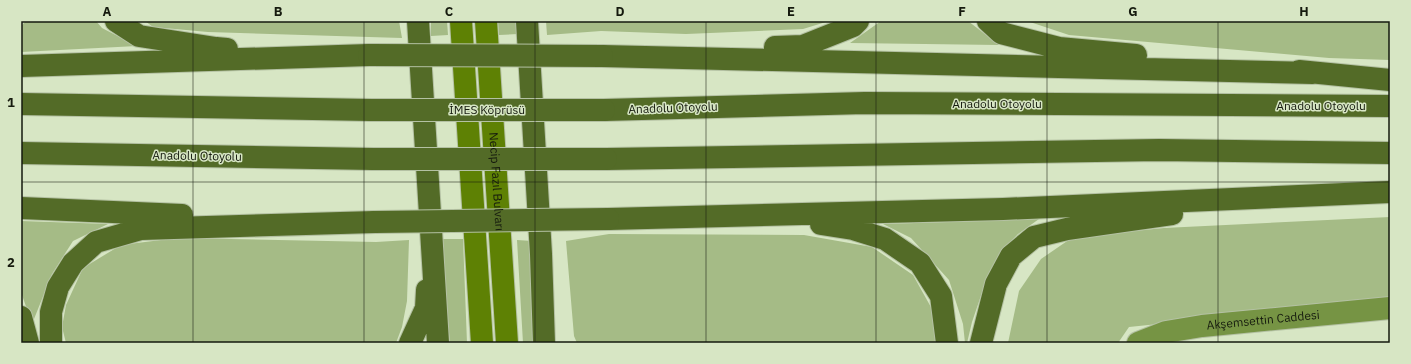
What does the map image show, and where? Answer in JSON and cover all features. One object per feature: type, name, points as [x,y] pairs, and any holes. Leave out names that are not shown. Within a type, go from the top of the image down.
[{"type":"highway","points":[[116,21],[139,36],[216,48],[368,55]]},
{"type":"highway","points":[[418,21],[438,343]]},
{"type":"highway","points":[[527,21],[541,254],[544,343]]},
{"type":"highway","points":[[602,56],[803,46],[853,26],[858,21]]},
{"type":"highway","points":[[988,21],[1001,33],[1059,48],[1390,80]]},
{"type":"highway","points":[[21,66],[368,55],[602,56],[1313,73]]},
{"type":"highway","name":"Anadolu Otoyolu","points":[[604,110],[865,103],[1390,106]]},
{"type":"highway","name":"İMES Köprüsü","points":[[21,104],[371,110],[604,110]]},
{"type":"highway","name":"Anadolu Otoyolu","points":[[21,153],[373,159],[606,159],[1159,150],[1390,153]]},
{"type":"highway","points":[[51,343],[51,312],[58,287],[73,263],[96,242],[141,230],[375,222],[608,219],[1003,209],[1390,192]]},
{"type":"highway","points":[[981,343],[996,284],[1011,256],[1034,237],[1067,229],[1306,195]]},
{"type":"highway","points":[[21,208],[375,222]]},
{"type":"highway","points":[[608,219],[813,222],[853,228],[885,239],[920,263],[940,296],[947,343]]},
{"type":"highway","points":[[410,343],[426,308],[432,233]]},
{"type":"highway","points":[[541,254],[559,343]]},
{"type":"highway","points":[[21,317],[28,343]]},
{"type":"main road","name":"Necip Fazıl Bulvarı","points":[[461,21],[482,343]]},
{"type":"main road","name":"Necip Fazıl Bulvarı","points":[[486,21],[507,343]]},
{"type":"main road","name":"Akşemsettin Caddesi","points":[[1138,343],[1166,332],[1202,326],[1390,308]]},
{"type":"green space","points":[[26,21],[96,21],[102,28],[137,46],[21,52],[21,26]]},
{"type":"green space","points":[[145,21],[399,21],[402,38],[208,32],[153,27]]},
{"type":"green space","points":[[431,21],[447,21],[448,35],[431,36]]},
{"type":"green space","points":[[498,21],[517,21],[518,34],[499,35]]},
{"type":"green space","points":[[546,21],[829,21],[803,29],[686,34],[601,31],[547,35]]},
{"type":"green space","points":[[881,21],[968,21],[999,45],[850,43]]},
{"type":"green space","points":[[1027,21],[1390,21],[1390,60],[1329,58],[1069,35]]},
{"type":"green space","points":[[1390,217],[1390,300],[1129,327],[1118,343],[1008,343],[1019,291],[1041,259],[1073,237],[1164,228]]},
{"type":"green space","points":[[1039,219],[1018,234],[999,254],[987,278],[972,322],[967,343],[965,343],[963,324],[949,280],[911,238],[883,224]]},
{"type":"green space","points":[[21,221],[108,224],[73,241],[52,274],[32,324],[21,292]]},
{"type":"green space","points":[[609,234],[804,235],[872,247],[913,275],[932,309],[936,343],[577,343],[574,336],[566,241]]},
{"type":"green space","points":[[177,238],[376,242],[409,240],[407,301],[402,327],[396,343],[66,343],[62,327],[66,305],[83,268],[121,245]]},
{"type":"green space","points":[[440,239],[463,239],[467,343],[450,343]]},
{"type":"green space","points":[[517,240],[532,241],[536,343],[523,343]]}]
